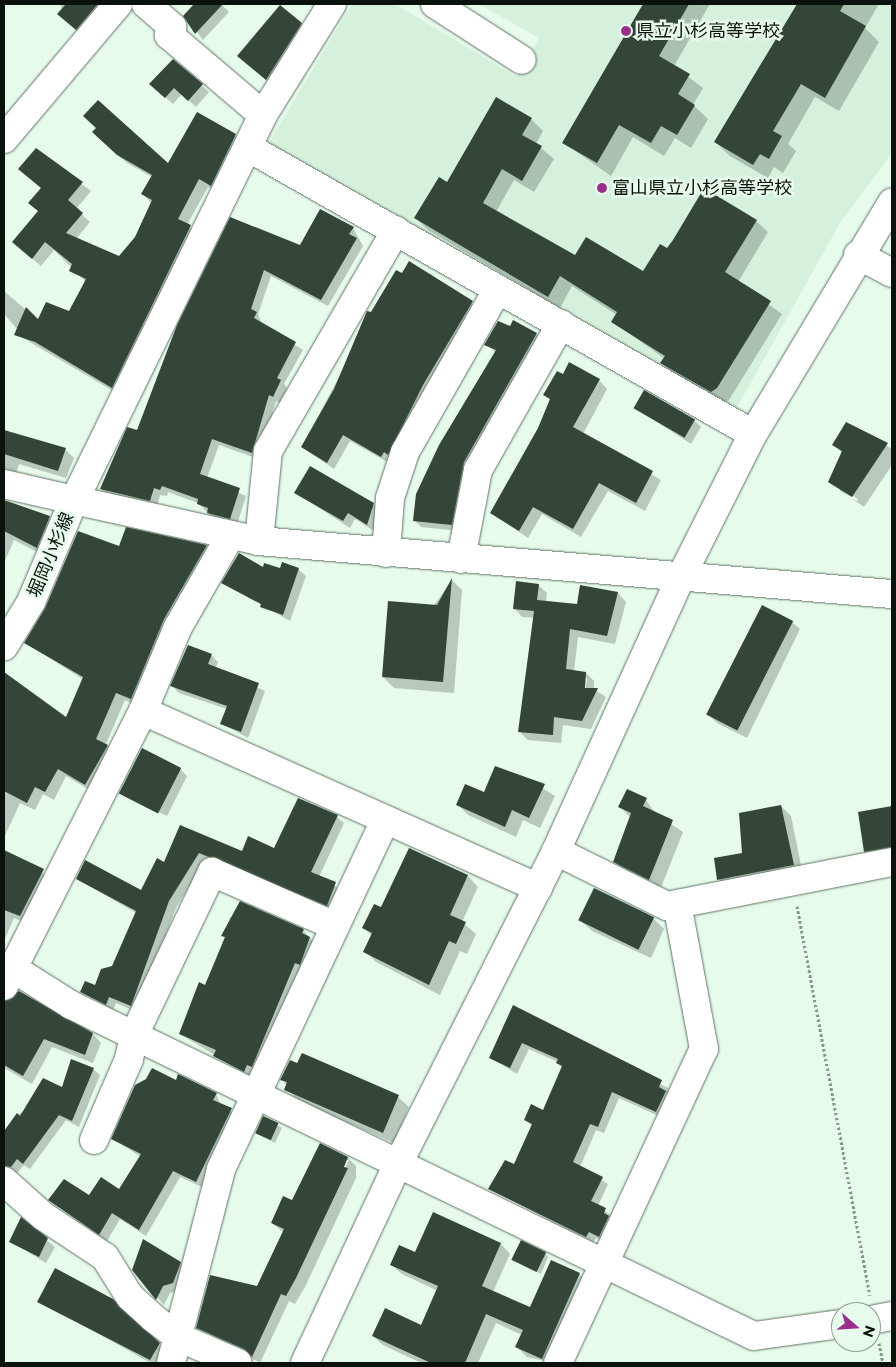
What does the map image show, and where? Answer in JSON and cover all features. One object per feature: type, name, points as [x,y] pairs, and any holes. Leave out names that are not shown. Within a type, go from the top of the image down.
[{"type":"street","points":[[4,139],[118,4]]},
{"type":"street","points":[[146,4],[172,27],[169,35],[263,115]]},
{"type":"street","points":[[332,4],[263,115],[249,148],[74,500],[259,540],[386,553],[892,594]]},
{"type":"street","points":[[434,4],[522,60]]},
{"type":"street","points":[[249,148],[396,230],[497,291],[561,324],[753,434]]},
{"type":"street","points":[[305,1363],[398,1164],[556,851],[681,577],[753,434],[858,256],[892,203]]},
{"type":"street","points":[[259,540],[268,450],[396,230]]},
{"type":"street","points":[[858,256],[892,273]]},
{"type":"street","points":[[386,553],[390,498],[405,452],[497,291]]},
{"type":"street","points":[[461,559],[478,470],[561,324]]},
{"type":"street","name":"堀岡小杉線","points":[[4,484],[74,500],[31,602],[4,646]]},
{"type":"street","points":[[231,535],[166,651],[143,711],[9,977],[256,1092],[398,1164],[754,1336],[831,1325]]},
{"type":"street","points":[[143,711],[538,888]]},
{"type":"street","points":[[171,1363],[222,1169],[256,1092],[385,820]]},
{"type":"street","points":[[556,851],[667,906],[892,862]]},
{"type":"street","points":[[94,1140],[129,1059],[134,1035],[212,872],[335,926]]},
{"type":"street","points":[[558,1363],[704,1049],[677,904]]},
{"type":"street","points":[[4,1181],[43,1216],[105,1257],[130,1297],[178,1337],[238,1363]]},
{"type":"path","points":[[793,881],[876,1302]]},
{"type":"path","points":[[881,1341],[883,1363]]},
{"type":"shaded area","name":"富山県立小杉高等学校","points":[[352,4],[395,4],[517,77],[539,38],[479,4],[892,4],[892,153],[840,223],[735,411],[266,147]]},
{"type":"building","points":[[66,4],[98,4],[76,30],[57,14]]},
{"type":"building","points":[[194,4],[223,4],[195,34],[183,16]]},
{"type":"building","points":[[643,4],[689,4],[659,56],[690,74],[678,94],[695,105],[677,135],[661,126],[651,143],[619,125],[597,163],[562,143]]},
{"type":"building","points":[[797,4],[844,4],[840,11],[866,26],[825,98],[801,84],[773,131],[782,136],[769,159],[760,154],[753,165],[714,142]]},
{"type":"building","points":[[280,5],[302,23],[266,80],[237,56]]},
{"type":"building","points":[[173,59],[203,84],[188,101],[174,88],[165,98],[149,84]]},
{"type":"building","points":[[496,97],[532,118],[522,135],[542,146],[522,181],[502,169],[483,203],[575,255],[586,237],[643,271],[660,244],[667,248],[673,240],[704,188],[757,220],[725,272],[771,301],[717,388],[711,392],[660,363],[665,356],[611,322],[617,312],[560,276],[548,297],[414,218],[439,177],[447,182]]},
{"type":"building","points":[[98,100],[168,163],[197,112],[236,134],[211,186],[199,179],[178,219],[191,225],[112,388],[35,342],[14,335],[26,307],[38,319],[46,302],[69,311],[86,279],[69,271],[72,264],[45,242],[32,259],[12,242],[38,211],[28,203],[41,188],[18,169],[36,148],[83,182],[68,200],[83,213],[66,233],[119,256],[135,237],[152,200],[141,194],[152,175],[117,155],[92,132],[96,128],[83,116]]},
{"type":"building","points":[[320,209],[354,227],[349,234],[357,238],[321,300],[264,270],[251,309],[257,312],[254,318],[296,342],[277,378],[281,380],[273,397],[269,395],[252,453],[212,439],[200,474],[240,488],[230,519],[207,513],[208,508],[197,504],[198,499],[162,486],[160,490],[154,488],[150,501],[100,489],[127,427],[137,430],[177,325],[230,217],[300,245]]},
{"type":"building","points":[[409,261],[473,301],[423,385],[388,455],[384,452],[381,457],[343,435],[327,463],[301,447],[334,389],[367,311],[371,312],[396,270],[402,273]]},
{"type":"building","points":[[513,320],[537,333],[464,462],[452,525],[413,521],[416,494],[439,445],[496,350],[484,345],[498,321],[510,326]]},
{"type":"building","points":[[569,362],[600,379],[573,427],[653,471],[636,503],[599,483],[573,529],[533,507],[519,531],[490,513],[538,428],[550,399],[543,395],[557,371],[563,374]]},
{"type":"building","points":[[644,390],[695,419],[685,438],[634,408]]},
{"type":"building","points":[[846,422],[888,443],[852,497],[828,482],[842,451],[832,445]]},
{"type":"building","points":[[4,430],[66,448],[58,471],[4,454]]},
{"type":"building","points":[[310,466],[374,503],[367,525],[348,513],[343,521],[294,493]]},
{"type":"building","points":[[4,500],[50,516],[37,548],[4,531]]},
{"type":"building","points":[[126,527],[207,545],[164,619],[131,699],[116,693],[96,739],[108,745],[85,785],[58,769],[45,792],[35,787],[27,803],[4,791],[4,672],[66,717],[83,677],[24,643],[45,608],[78,531],[119,546]]},
{"type":"building","points":[[239,553],[263,567],[264,563],[280,568],[282,562],[299,568],[283,615],[260,607],[261,604],[221,583]]},
{"type":"building","points":[[452,578],[443,682],[382,677],[388,601],[437,605]]},
{"type":"building","points":[[516,581],[539,584],[537,600],[577,604],[580,585],[618,592],[607,636],[570,629],[566,669],[586,672],[585,688],[598,688],[582,721],[554,717],[553,735],[518,732],[534,611],[513,609]]},
{"type":"building","points":[[762,605],[793,621],[737,730],[706,715]]},
{"type":"building","points":[[188,645],[212,654],[208,664],[259,683],[241,732],[220,724],[227,706],[170,686]]},
{"type":"building","points":[[142,748],[181,768],[158,813],[119,793]]},
{"type":"building","points":[[495,766],[545,784],[529,818],[512,810],[505,827],[456,805],[465,784],[484,792]]},
{"type":"building","points":[[627,789],[647,798],[643,806],[673,820],[649,880],[613,862],[631,813],[618,807]]},
{"type":"building","points":[[298,798],[338,815],[311,872],[336,882],[327,906],[199,853],[169,901],[131,1006],[109,997],[106,1005],[80,992],[85,981],[95,985],[101,969],[112,966],[136,911],[76,879],[85,860],[141,890],[157,858],[164,862],[180,825],[242,851],[248,836],[274,848]]},
{"type":"building","points":[[781,805],[794,865],[717,880],[714,858],[742,853],[739,813]]},
{"type":"building","points":[[892,806],[892,847],[864,852],[858,812]]},
{"type":"building","points":[[409,848],[468,875],[450,915],[466,922],[456,944],[449,941],[429,985],[363,952],[372,933],[362,928],[374,904],[381,907]]},
{"type":"building","points":[[4,850],[44,869],[20,916],[4,910]]},
{"type":"building","points":[[594,888],[654,917],[638,950],[578,920]]},
{"type":"building","points":[[240,901],[304,929],[302,933],[310,937],[300,965],[295,963],[252,1067],[247,1065],[244,1072],[213,1056],[216,1050],[179,1034],[199,982],[205,985],[225,937],[221,936]]},
{"type":"building","points":[[19,991],[93,1033],[85,1055],[44,1039],[23,1076],[4,1065],[4,1001]]},
{"type":"building","points":[[513,1005],[662,1080],[659,1087],[666,1091],[656,1112],[612,1092],[598,1127],[590,1124],[573,1162],[603,1177],[591,1201],[606,1208],[604,1213],[609,1216],[599,1237],[589,1232],[586,1237],[488,1189],[505,1160],[514,1164],[532,1124],[524,1120],[531,1104],[543,1110],[562,1066],[556,1063],[558,1059],[522,1043],[510,1068],[489,1058]]},
{"type":"building","points":[[302,1053],[399,1095],[383,1133],[284,1090],[287,1082],[280,1080],[290,1060],[297,1063]]},
{"type":"building","points":[[71,1059],[94,1068],[72,1121],[59,1115],[23,1164],[17,1159],[11,1167],[4,1166],[4,1131],[17,1113],[20,1116],[43,1078],[62,1087]]},
{"type":"building","points":[[152,1068],[176,1080],[178,1074],[217,1093],[213,1100],[232,1108],[196,1182],[173,1171],[139,1230],[112,1213],[99,1235],[48,1200],[64,1179],[89,1195],[101,1177],[119,1189],[141,1154],[111,1139],[135,1085],[146,1079]]},
{"type":"building","points":[[263,1116],[279,1123],[271,1140],[255,1133]]},
{"type":"building","points":[[320,1143],[348,1157],[344,1167],[348,1168],[296,1278],[286,1296],[281,1294],[252,1357],[244,1349],[196,1328],[210,1275],[257,1286],[284,1229],[271,1223],[283,1196],[292,1200]]},
{"type":"building","points":[[433,1212],[501,1243],[482,1286],[530,1307],[551,1260],[580,1273],[542,1359],[515,1347],[523,1330],[486,1314],[465,1363],[431,1363],[372,1336],[385,1308],[421,1325],[438,1286],[390,1265],[399,1245],[415,1252]]},
{"type":"building","points":[[21,1217],[48,1238],[39,1257],[9,1242]]},
{"type":"building","points":[[143,1239],[181,1262],[173,1283],[163,1286],[156,1300],[132,1270]]},
{"type":"building","points":[[521,1240],[546,1252],[537,1272],[511,1260]]},
{"type":"building","points":[[55,1268],[113,1299],[160,1343],[150,1360],[37,1302]]},
{"type":"place","name":"県立小杉高等学校","points":[[626,31]]},
{"type":"place","name":"富山県立小杉高等学校","points":[[602,188]]}]
